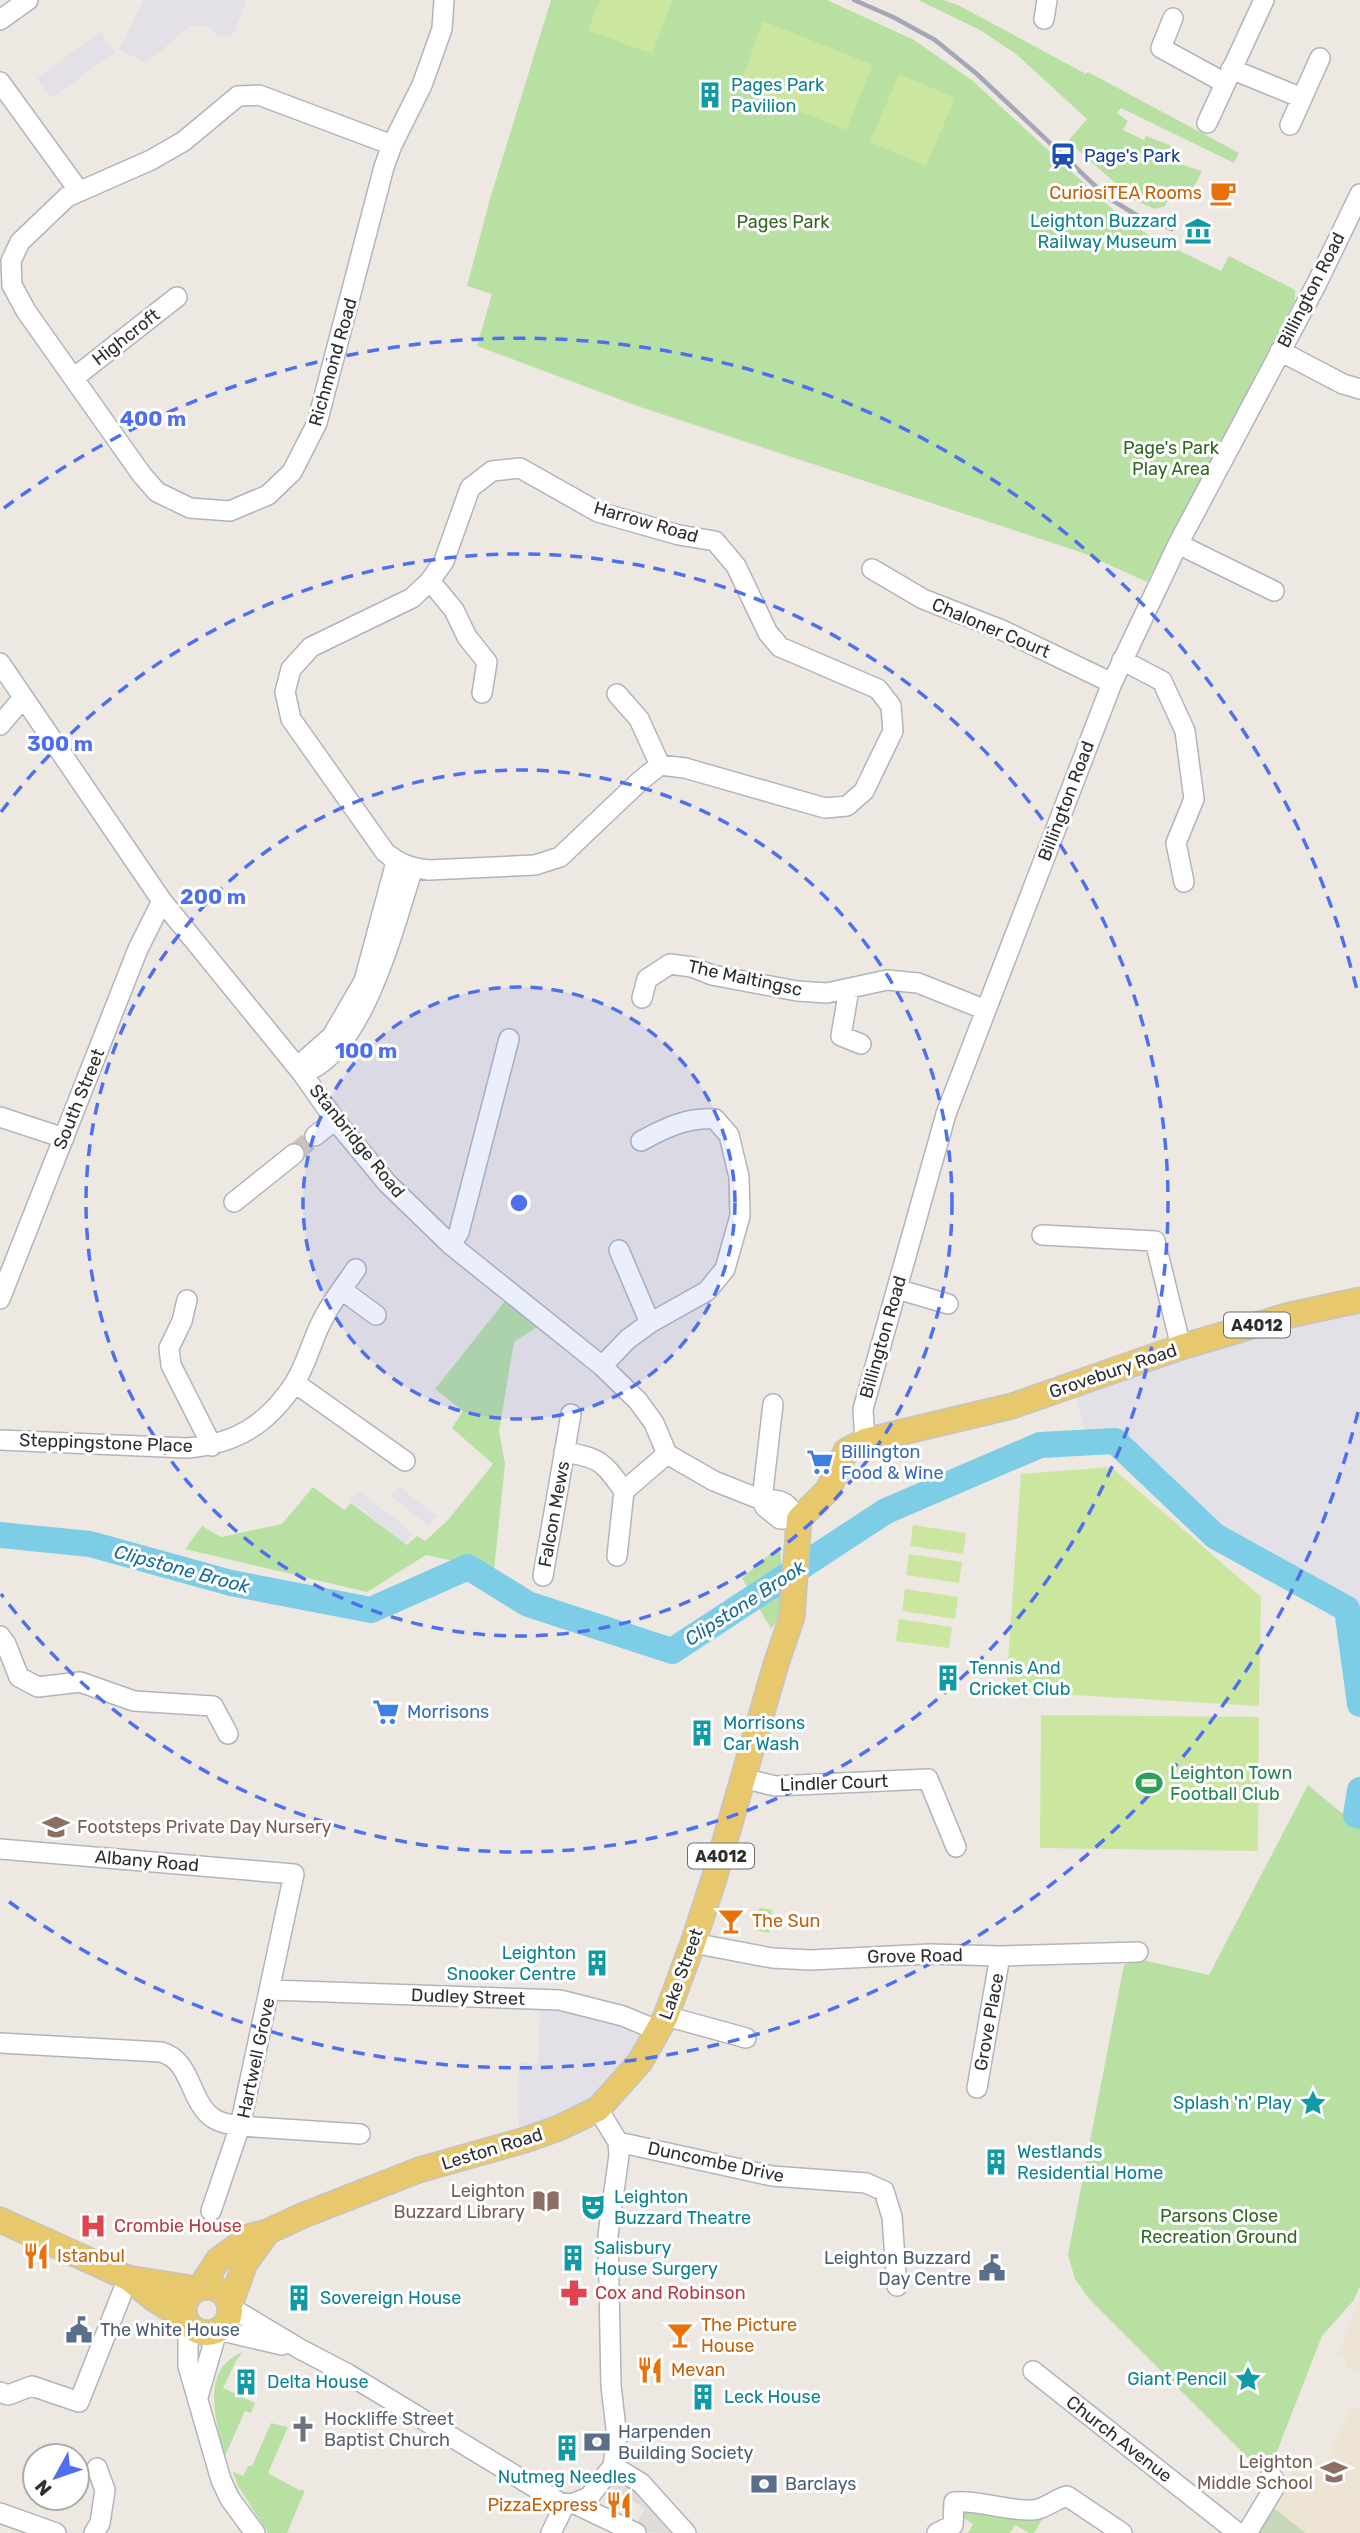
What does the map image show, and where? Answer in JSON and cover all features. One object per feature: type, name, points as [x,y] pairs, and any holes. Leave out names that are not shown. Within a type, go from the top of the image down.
[{"type":"main road","name":"Grovebury Road","points":[[865,1441],[1012,1406],[1181,1347],[1290,1315],[1360,1300]]},
{"type":"main road","name":"A4012","points":[[798,1529],[828,1490],[846,1451],[865,1441]]},
{"type":"main road","name":"Lake Street","points":[[598,2109],[640,2062],[663,2024],[693,1943],[792,1617],[798,1529]]},
{"type":"main road","name":"Leston Road","points":[[199,2288],[218,2260],[250,2236],[267,2232],[419,2170],[559,2128],[598,2109]]},
{"type":"main road","points":[[0,2220],[128,2278],[198,2331],[218,2331],[228,2320],[230,2306],[222,2292],[208,2287],[128,2278]]},
{"type":"main road","name":"Leston Road","points":[[230,2306],[245,2263],[267,2232]]},
{"type":"main road","points":[[187,2321],[184,2312],[187,2298],[199,2288]]},
{"type":"street","points":[[0,20],[28,0]]},
{"type":"street","name":"Richmond Road","points":[[392,145],[259,95],[238,96],[184,141],[150,160],[67,197],[20,242],[11,261],[12,285],[26,311],[142,475],[158,492],[190,508],[230,511],[268,495],[292,472],[317,424],[392,145],[422,85],[442,29],[444,0]]},
{"type":"street","points":[[1207,123],[1265,0]]},
{"type":"street","points":[[1173,18],[1161,48],[1228,76],[1302,99]]},
{"type":"street","points":[[1290,125],[1320,58]]},
{"type":"street","points":[[0,82],[79,191]]},
{"type":"street","name":"Billington Road","points":[[865,1441],[863,1409],[946,1114],[1112,683],[1178,544],[1360,194]]},
{"type":"street","name":"Highcroft","points":[[75,377],[177,297]]},
{"type":"street","points":[[1280,351],[1343,384],[1360,389]]},
{"type":"street","name":"Harrow Road","points":[[404,865],[385,852],[291,719],[285,692],[291,669],[311,647],[412,598],[430,581],[444,561],[470,488],[492,471],[520,468],[598,512],[679,535],[715,541],[736,566],[768,633],[780,647],[878,690],[891,706],[893,731],[864,791],[847,806],[825,808],[685,768],[660,765]]},
{"type":"street","points":[[1178,544],[1274,591]]},
{"type":"street","name":"Chaloner Court","points":[[872,569],[923,599],[1002,629],[1112,683]]},
{"type":"street","points":[[430,581],[454,610],[467,637],[487,662],[482,693]]},
{"type":"street","points":[[1122,660],[1162,681],[1185,731],[1194,799],[1176,844],[1184,882]]},
{"type":"street","name":"Stanbridge Road","points":[[0,663],[162,901],[302,1073],[335,1120],[387,1183],[451,1245],[602,1366],[638,1401],[654,1423],[667,1454]]},
{"type":"street","points":[[302,1073],[314,1069],[345,1040],[374,984],[404,865],[429,870],[535,865],[560,857],[640,780],[660,765],[639,719],[617,694]]},
{"type":"street","points":[[0,725],[23,698]]},
{"type":"street","name":"South Street","points":[[0,1299],[4,1277],[64,1138],[138,949],[162,901]]},
{"type":"street","name":"The Maltingsc","points":[[642,998],[647,979],[670,964],[797,991],[827,993],[887,980],[918,983],[986,1010]]},
{"type":"street","points":[[849,989],[841,1036],[861,1044]]},
{"type":"street","points":[[451,1245],[459,1232],[509,1039]]},
{"type":"street","points":[[0,1117],[64,1138]]},
{"type":"street","points":[[602,1366],[628,1339],[650,1323],[707,1291],[725,1269],[740,1216],[739,1177],[729,1135],[715,1119],[697,1118],[668,1127],[641,1141]]},
{"type":"street","points":[[315,1136],[335,1120]]},
{"type":"street","points":[[234,1202],[293,1154]]},
{"type":"street","points":[[1042,1235],[1155,1241],[1181,1347]]},
{"type":"street","points":[[620,1250],[650,1323]]},
{"type":"street","name":"Steppingstone Place","points":[[0,1440],[187,1448],[212,1446],[234,1439],[269,1415],[295,1383],[323,1318],[356,1269]]},
{"type":"street","points":[[897,1289],[948,1304]]},
{"type":"street","points":[[342,1290],[376,1315]]},
{"type":"street","name":"Steppingstone Place","points":[[187,1300],[182,1321],[169,1348],[171,1365],[212,1446]]},
{"type":"street","points":[[295,1383],[405,1461]]},
{"type":"street","points":[[773,1404],[762,1500],[765,1507],[798,1529]]},
{"type":"street","name":"Falcon Mews","points":[[543,1576],[570,1414]]},
{"type":"street","name":"Falcon Mews","points":[[564,1452],[592,1457],[606,1467],[624,1491]]},
{"type":"street","points":[[617,1556],[624,1491],[667,1454],[714,1481],[762,1500]]},
{"type":"street","points":[[0,1636],[19,1677],[38,1687],[79,1682],[134,1701],[213,1706],[228,1734]]},
{"type":"street","points":[[920,1760],[956,1847]]},
{"type":"street","name":"Lindler Court","points":[[742,1778],[775,1786],[928,1780]]},
{"type":"street","name":"Albany Road","points":[[0,1849],[294,1874]]},
{"type":"street","name":"Hartwell Grove","points":[[294,1874],[240,2126],[360,2134]]},
{"type":"street","name":"Grove Road","points":[[693,1943],[772,1958],[811,1960],[930,1954],[1000,1956],[1138,1952]]},
{"type":"street","name":"Grove Place","points":[[977,2088],[1000,1956]]},
{"type":"street","name":"Dudley Street","points":[[271,1990],[560,2000],[663,2024],[746,2039]]},
{"type":"street","points":[[0,2043],[167,2054],[178,2062],[207,2113],[218,2121],[240,2126],[211,2211]]},
{"type":"street","points":[[552,2530],[570,2504],[589,2497],[613,2466],[618,2437],[611,2386],[608,2235],[619,2171],[618,2142],[598,2109]]},
{"type":"street","name":"Duncombe Drive","points":[[618,2142],[772,2176],[866,2183],[884,2191],[892,2217],[897,2286]]},
{"type":"street","points":[[0,2392],[8,2395],[32,2386],[79,2402],[128,2278]]},
{"type":"street","points":[[230,2306],[300,2349],[348,2374],[509,2474],[636,2533]]},
{"type":"street","points":[[187,2321],[188,2366],[221,2480],[230,2500],[255,2533]]},
{"type":"street","points":[[197,2398],[218,2331],[300,2349]]},
{"type":"street","name":"Church Avenue","points":[[1033,2371],[1238,2533]]},
{"type":"street","points":[[613,2466],[641,2483],[682,2531]]},
{"type":"street","points":[[94,2533],[100,2523],[105,2490],[97,2468]]},
{"type":"street","points":[[1247,2533],[1274,2488],[1275,2481],[1271,2475]]},
{"type":"street","points":[[937,2533],[953,2525],[954,2502],[974,2501],[1035,2511],[1067,2496],[1122,2533]]},
{"type":"street","points":[[0,2513],[56,2533]]},
{"type":"shaded area","points":[[143,0],[247,0],[233,35],[219,38],[210,27],[191,25],[147,63],[119,50]]},
{"type":"shaded area","points":[[100,32],[115,52],[52,98],[37,78]]},
{"type":"shaded area","points":[[1360,1307],[1360,1634],[1348,1608],[1328,1584],[1303,1569],[1236,1550],[1212,1530],[1169,1473],[1142,1451],[1121,1439],[1085,1431],[1076,1397],[1089,1388],[1284,1324]]},
{"type":"shaded area","points":[[399,1486],[437,1516],[429,1526],[391,1496]]},
{"type":"shaded area","points":[[358,1490],[413,1533],[405,1543],[350,1500]]},
{"type":"shaded area","points":[[540,2006],[632,2023],[642,2041],[613,2079],[592,2097],[550,2119],[519,2130],[519,2062],[538,2064]]},
{"type":"shaded area","points":[[1360,2300],[1360,2366],[1357,2372],[1345,2367],[1346,2358],[1337,2354]]},
{"type":"shaded area","name":"Leighton Middle School","points":[[1351,2407],[1360,2411],[1360,2533],[1305,2533],[1273,2507],[1292,2469],[1307,2475],[1313,2460],[1325,2465]]},
{"type":"shaded area","points":[[624,2480],[639,2494],[670,2533],[608,2531],[594,2501],[636,2524],[645,2509],[605,2483]]},
{"type":"green space","name":"Pages Park","points":[[551,0],[827,0],[914,40],[973,81],[1122,218],[1155,239],[1221,271],[1229,256],[1295,290],[1295,300],[1147,582],[1083,553],[640,407],[477,346],[492,294],[467,286],[490,199]]},
{"type":"green space","points":[[600,0],[672,0],[652,54],[588,30]]},
{"type":"green space","points":[[918,0],[943,0],[958,5],[1239,153],[1234,163],[1121,108],[1117,113],[1128,121],[1123,130],[1144,140],[1146,136],[1172,146],[1170,154],[1183,165],[1202,171],[1188,199],[1171,193],[1165,206],[1155,209],[1134,200],[1068,141],[1087,119],[1016,54],[980,30]]},
{"type":"green space","points":[[763,21],[873,65],[846,130],[739,87]]},
{"type":"green space","points":[[899,74],[955,98],[926,166],[870,142]]},
{"type":"green space","points":[[505,1301],[537,1327],[514,1342],[499,1431],[505,1464],[494,1570],[426,1555],[367,1592],[185,1549],[202,1526],[221,1537],[282,1524],[313,1487],[344,1510],[351,1503],[407,1545],[417,1536],[425,1541],[448,1520],[493,1464],[452,1428],[463,1411],[435,1389]]},
{"type":"green space","points":[[1111,1467],[1261,1597],[1259,1706],[1006,1691],[1021,1474]]},
{"type":"green space","points":[[913,1525],[966,1533],[963,1554],[910,1546]]},
{"type":"green space","points":[[780,1548],[783,1600],[777,1620],[771,1629],[742,1578]]},
{"type":"green space","points":[[909,1554],[962,1562],[959,1583],[906,1575]]},
{"type":"green space","points":[[905,1589],[958,1597],[955,1619],[902,1611]]},
{"type":"green space","points":[[899,1619],[952,1627],[949,1648],[896,1641]]},
{"type":"green space","name":"Leighton Town Football Club","points":[[1041,1715],[1259,1717],[1258,1851],[1040,1848]]},
{"type":"green space","name":"Parsons Close Recreation Ground","points":[[1308,1785],[1349,1819],[1360,1824],[1360,2286],[1354,2300],[1322,2336],[1267,2477],[1090,2300],[1075,2279],[1068,2255],[1124,1965],[1138,1959],[1209,1975]]},
{"type":"green space","points":[[759,1908],[772,1910],[769,1933],[755,1930]]},
{"type":"green space","points":[[243,2352],[223,2388],[255,2403],[251,2413],[245,2411],[225,2456],[215,2412],[216,2383],[220,2370],[229,2360]]},
{"type":"green space","points":[[271,2423],[288,2427],[268,2473],[299,2490],[305,2490],[287,2533],[268,2533],[238,2486],[233,2472],[243,2476],[248,2466],[252,2466]]},
{"type":"green space","points":[[1273,2507],[1305,2533],[1258,2533]]},
{"type":"green space","points":[[959,2511],[1046,2513],[1034,2533],[1015,2525],[1010,2533],[968,2533],[973,2524],[958,2514]]},
{"type":"waterway","name":"Clipstone Brook","points":[[0,1535],[90,1544],[231,1583],[371,1610],[468,1567],[528,1604],[672,1651],[886,1511],[1040,1445],[1115,1441],[1215,1536],[1347,1609],[1360,1704]]},
{"type":"waterway","name":"Clipstone Brook","points":[[1360,1790],[1356,1815],[1360,1816]]},
{"type":"tunnel","points":[[294,1154],[315,1136]]},
{"type":"railway","points":[[854,0],[935,40],[977,74],[1107,197],[1138,216],[1172,229]]},
{"type":"place","name":"Pages Park Pavilion","points":[[710,95]]},
{"type":"place","name":"Page's Park","points":[[1063,156]]},
{"type":"place","name":"CuriosiTEA Rooms","points":[[1223,193]]},
{"type":"place","name":"Leighton Buzzard Railway Museum","points":[[1198,231]]},
{"type":"place","name":"Billington Food & Wine","points":[[820,1462]]},
{"type":"place","name":"Tennis And Cricket Club","points":[[948,1678]]},
{"type":"place","name":"Morrisons","points":[[386,1712]]},
{"type":"place","name":"Morrisons Car Wash","points":[[702,1733]]},
{"type":"place","name":"Leighton Town Football Club","points":[[1149,1783]]},
{"type":"place","name":"Footsteps Private Day Nursery","points":[[56,1827]]},
{"type":"place","name":"The Sun","points":[[731,1921]]},
{"type":"place","name":"Leighton Snooker Centre","points":[[597,1963]]},
{"type":"place","name":"Splash 'n' Play","points":[[1313,2103]]},
{"type":"place","name":"Westlands Residential Home","points":[[996,2162]]},
{"type":"place","name":"Leighton Buzzard Library","points":[[546,2201]]},
{"type":"place","name":"Leighton Buzzard Theatre","points":[[593,2207]]},
{"type":"place","name":"Crombie House","points":[[93,2226]]},
{"type":"place","name":"Istanbul","points":[[36,2256]]},
{"type":"place","name":"Salisbury House Surgery","points":[[573,2258]]},
{"type":"place","name":"Leighton Buzzard Day Centre","points":[[992,2268]]},
{"type":"place","name":"Cox and Robinson","points":[[574,2293]]},
{"type":"place","name":"Sovereign House","points":[[299,2298]]},
{"type":"place","name":"The White House","points":[[79,2330]]},
{"type":"place","name":"The Picture House","points":[[680,2335]]},
{"type":"place","name":"Mevan","points":[[650,2370]]},
{"type":"place","name":"Giant Pencil","points":[[1248,2379]]},
{"type":"place","name":"Delta House","points":[[246,2382]]},
{"type":"place","name":"Leck House","points":[[703,2397]]},
{"type":"place","name":"Hockliffe Street Baptist Church","points":[[303,2429]]},
{"type":"place","name":"Harpenden Building Society","points":[[597,2442]]},
{"type":"place","name":"Nutmeg Needles","points":[[567,2448]]},
{"type":"place","name":"Leighton Middle School","points":[[1334,2472]]},
{"type":"place","name":"Barclays","points":[[764,2484]]},
{"type":"place","name":"PizzaExpress","points":[[619,2505]]},
{"type":"park label","name":"Page's Park Play Area","points":[[1171,458]]}]
